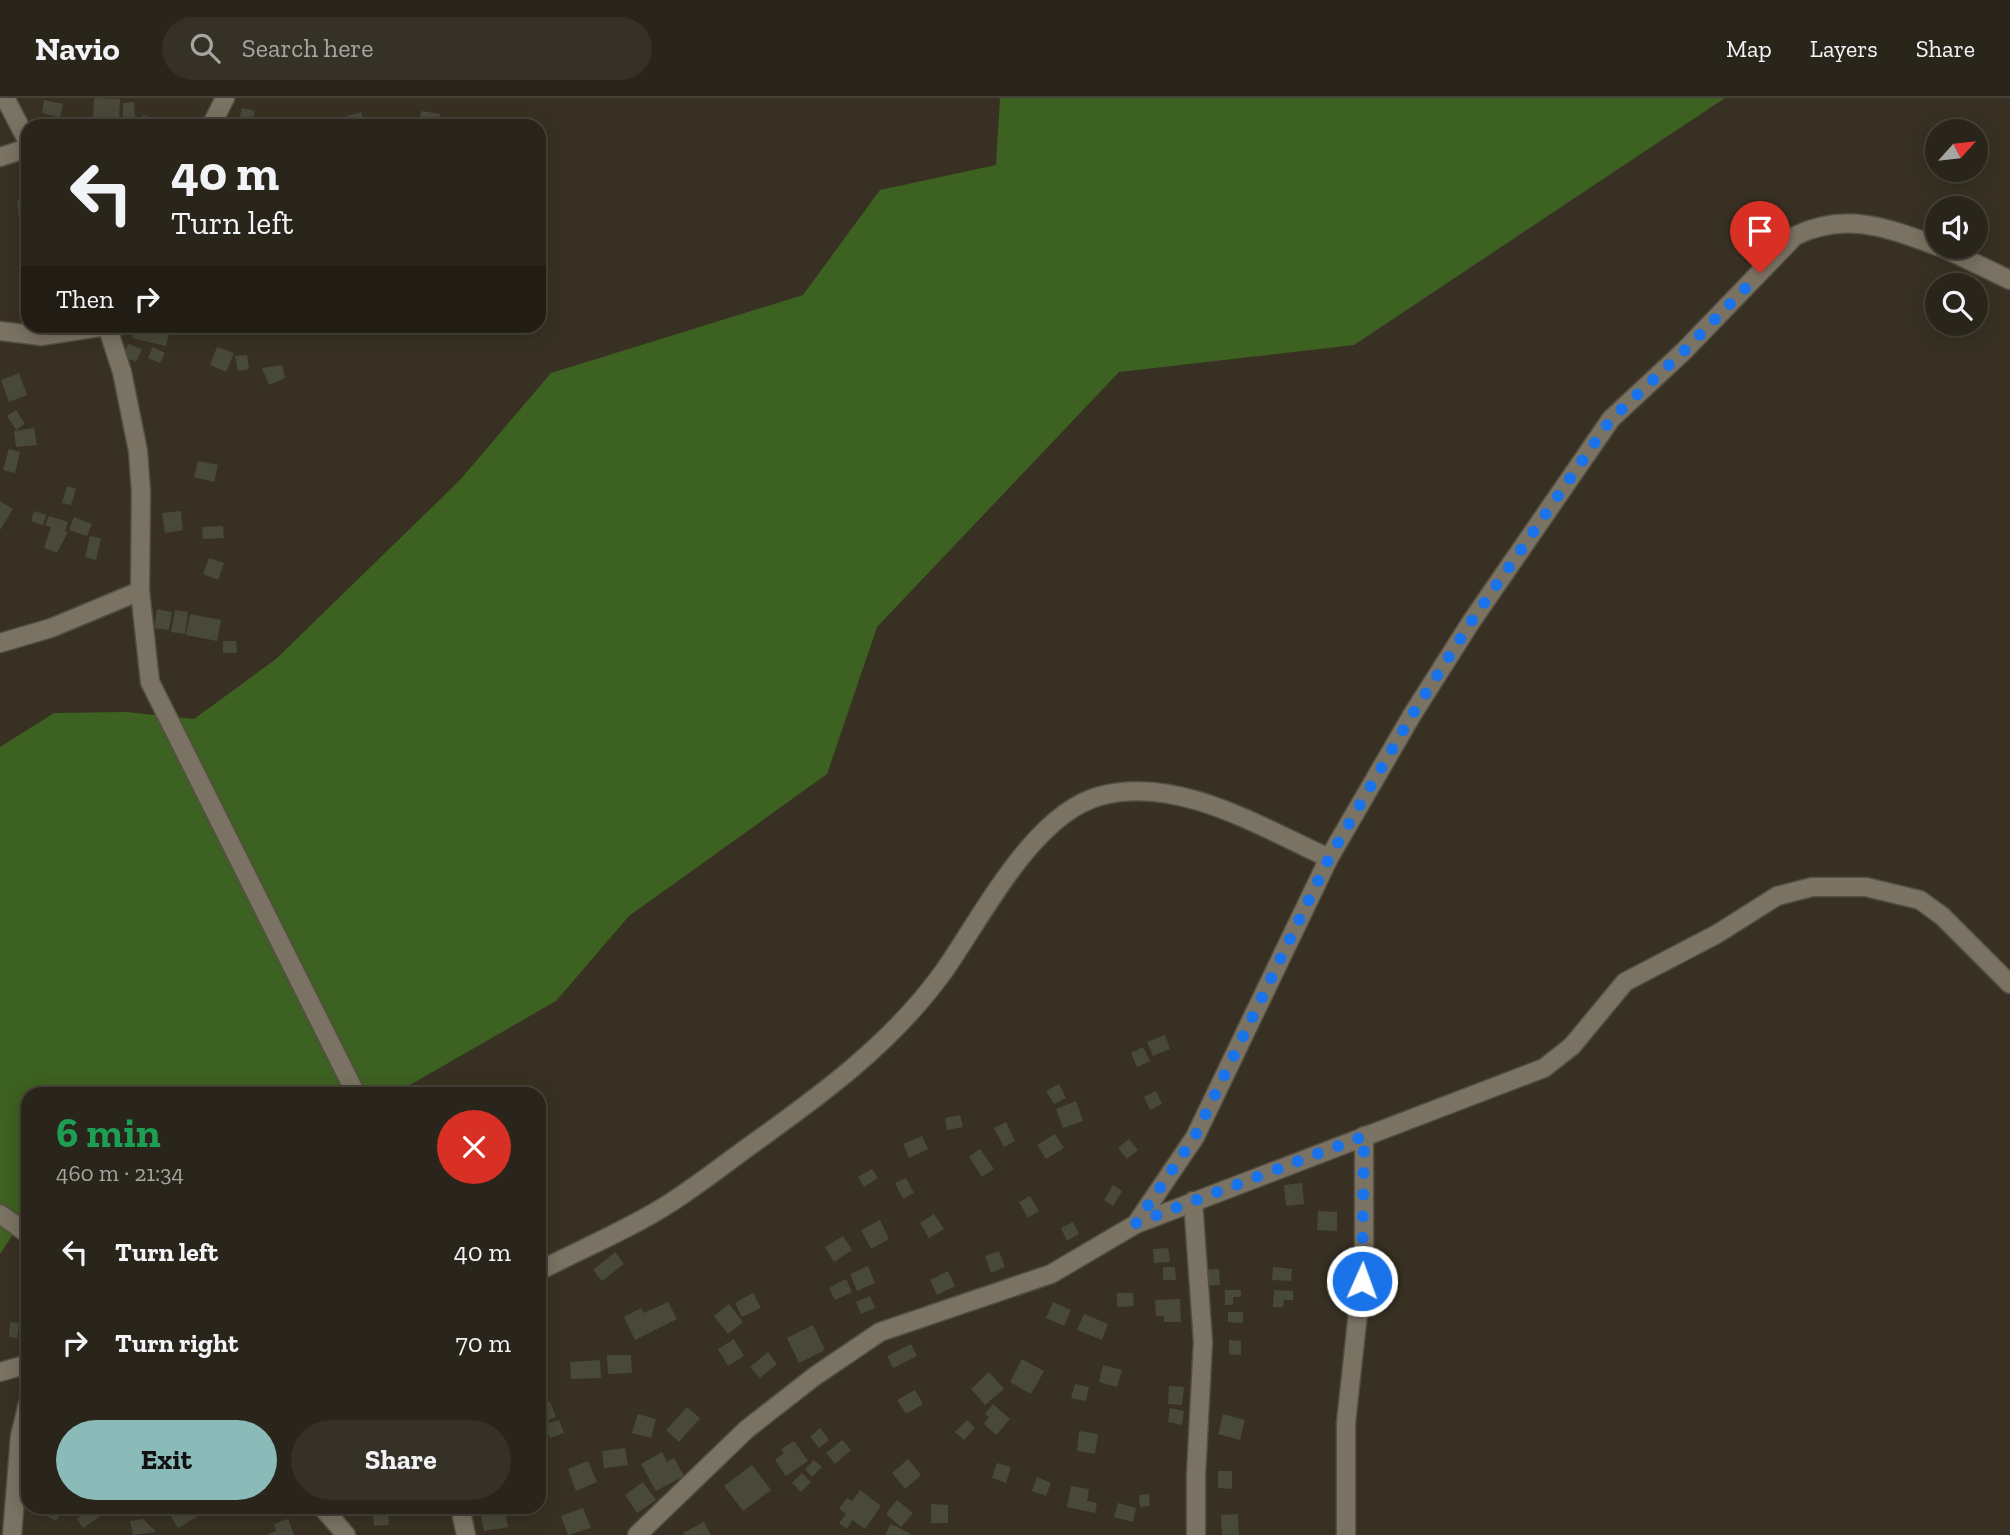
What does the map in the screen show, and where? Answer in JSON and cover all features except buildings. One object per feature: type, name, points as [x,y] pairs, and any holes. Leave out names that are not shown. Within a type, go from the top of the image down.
[{"type":"street","points":[[5,98],[21,129]]},
{"type":"street","points":[[214,119],[225,98]]},
{"type":"street","points":[[0,157],[21,150]]},
{"type":"street","points":[[1136,1223],[1195,1136],[1329,858],[1412,715],[1471,622],[1611,419],[1684,351],[1795,236],[1815,226],[1839,221],[1892,229],[1925,241]]},
{"type":"street","points":[[1966,259],[2010,280]]},
{"type":"street","points":[[0,331],[41,336],[61,333]]},
{"type":"street","points":[[109,333],[122,372],[138,451],[141,492],[140,591],[150,682],[352,1087]]},
{"type":"street","points":[[0,643],[51,628],[140,591]]},
{"type":"street","points":[[546,1267],[661,1209],[814,1101],[895,1031],[941,974],[1018,858],[1058,818],[1096,797],[1134,789],[1183,796],[1329,858]]},
{"type":"street","points":[[637,1535],[747,1429],[814,1376],[880,1332],[1051,1274],[1136,1223],[1544,1068],[1572,1046],[1625,982],[1717,934],[1777,896],[1812,887],[1866,887],[1920,900],[1941,916],[2010,984]]},
{"type":"street","points":[[1346,1535],[1346,1423],[1364,1257],[1364,1136]]},
{"type":"street","points":[[1194,1201],[1203,1342],[1196,1475],[1196,1535]]},
{"type":"street","points":[[0,1214],[21,1229]]},
{"type":"street","points":[[0,1372],[21,1366]]},
{"type":"street","points":[[12,1535],[21,1432]]},
{"type":"street","points":[[329,1514],[346,1535]]},
{"type":"street","points":[[462,1514],[466,1535]]},
{"type":"shaded area","points":[[1000,98],[1725,98],[1354,345],[1119,372],[877,627],[827,774],[629,916],[556,1001],[406,1087],[21,1087],[21,1222],[0,1254],[0,747],[54,713],[126,712],[194,719],[276,659],[460,480],[551,373],[803,295],[880,190],[996,165]]},
{"type":"route","points":[[1362,1281],[1364,1136],[1136,1223],[1195,1136],[1329,858],[1412,715],[1471,622],[1611,419],[1684,351],[1760,273]]}]
